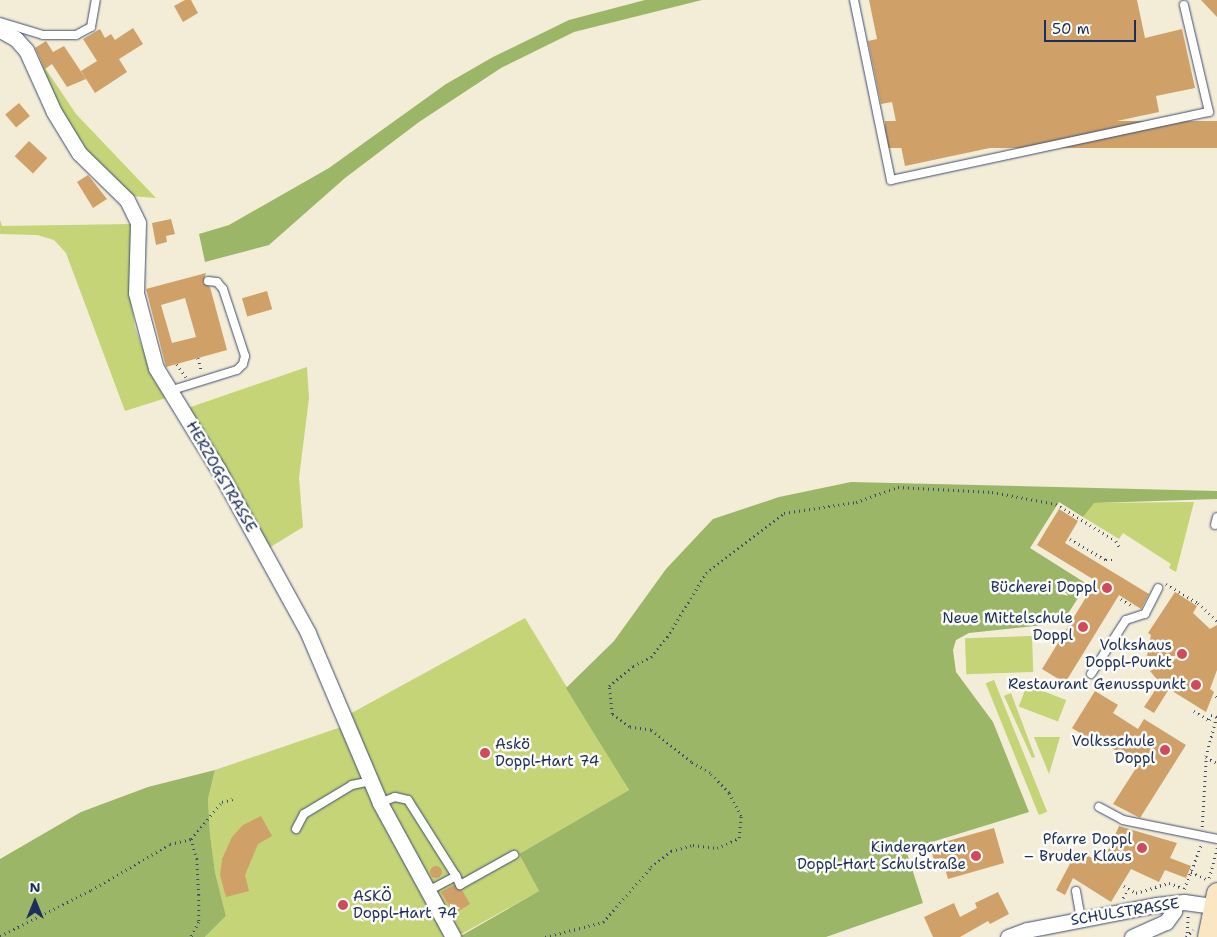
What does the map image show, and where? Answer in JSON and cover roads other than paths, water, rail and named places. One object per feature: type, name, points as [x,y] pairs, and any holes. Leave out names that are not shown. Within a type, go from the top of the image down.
[{"type":"street","name":"HERZOGSTRASSE","points":[[0,30],[16,39],[26,50],[54,112],[79,153],[127,200],[138,223],[136,292],[156,368],[218,469],[308,633],[380,803],[453,937]]},
{"type":"street","name":"SCHULSTRASSE","points":[[1008,937],[1027,930],[1081,919],[1180,907],[1213,893]]},
{"type":"street","points":[[1208,937],[1213,893]]},
{"type":"street","points":[[1132,937],[1166,922],[1174,911],[1180,907]]},
{"type":"lane","points":[[0,22],[43,35],[76,35],[91,27],[96,0]]},
{"type":"lane","points":[[854,0],[891,180],[1209,112],[1184,5]]},
{"type":"lane","points":[[169,391],[237,370],[245,356],[223,289],[217,282],[208,281]]},
{"type":"lane","points":[[1091,674],[1126,620],[1145,614],[1162,586]]},
{"type":"lane","points":[[296,829],[304,814],[352,785],[371,781]]},
{"type":"lane","points":[[380,803],[395,797],[408,800],[460,885],[514,855]]},
{"type":"lane","points":[[1099,808],[1123,820],[1217,839]]},
{"type":"lane","points":[[428,891],[456,876]]},
{"type":"lane","points":[[1076,891],[1081,919]]},
{"type":"place","name":"Bücherei Doppl","points":[[1107,588]]},
{"type":"place","name":"Neue Mittelschule Doppl","points":[[1083,627]]},
{"type":"place","name":"Volkshaus Doppl-Punkt","points":[[1182,654]]},
{"type":"place","name":"Restaurant Genusspunkt","points":[[1196,685]]},
{"type":"place","name":"Volksschule Doppl","points":[[1165,750]]},
{"type":"place","name":"Askö Doppl-Hart 74","points":[[485,753]]},
{"type":"place","name":"Pfarre Doppl – Bruder Klaus","points":[[1142,848]]},
{"type":"place","name":"Kindergarten Doppl-Hart Schulstraße","points":[[976,856]]},
{"type":"place","name":"ASKÖ Doppl-Hart 74","points":[[343,905]]}]
